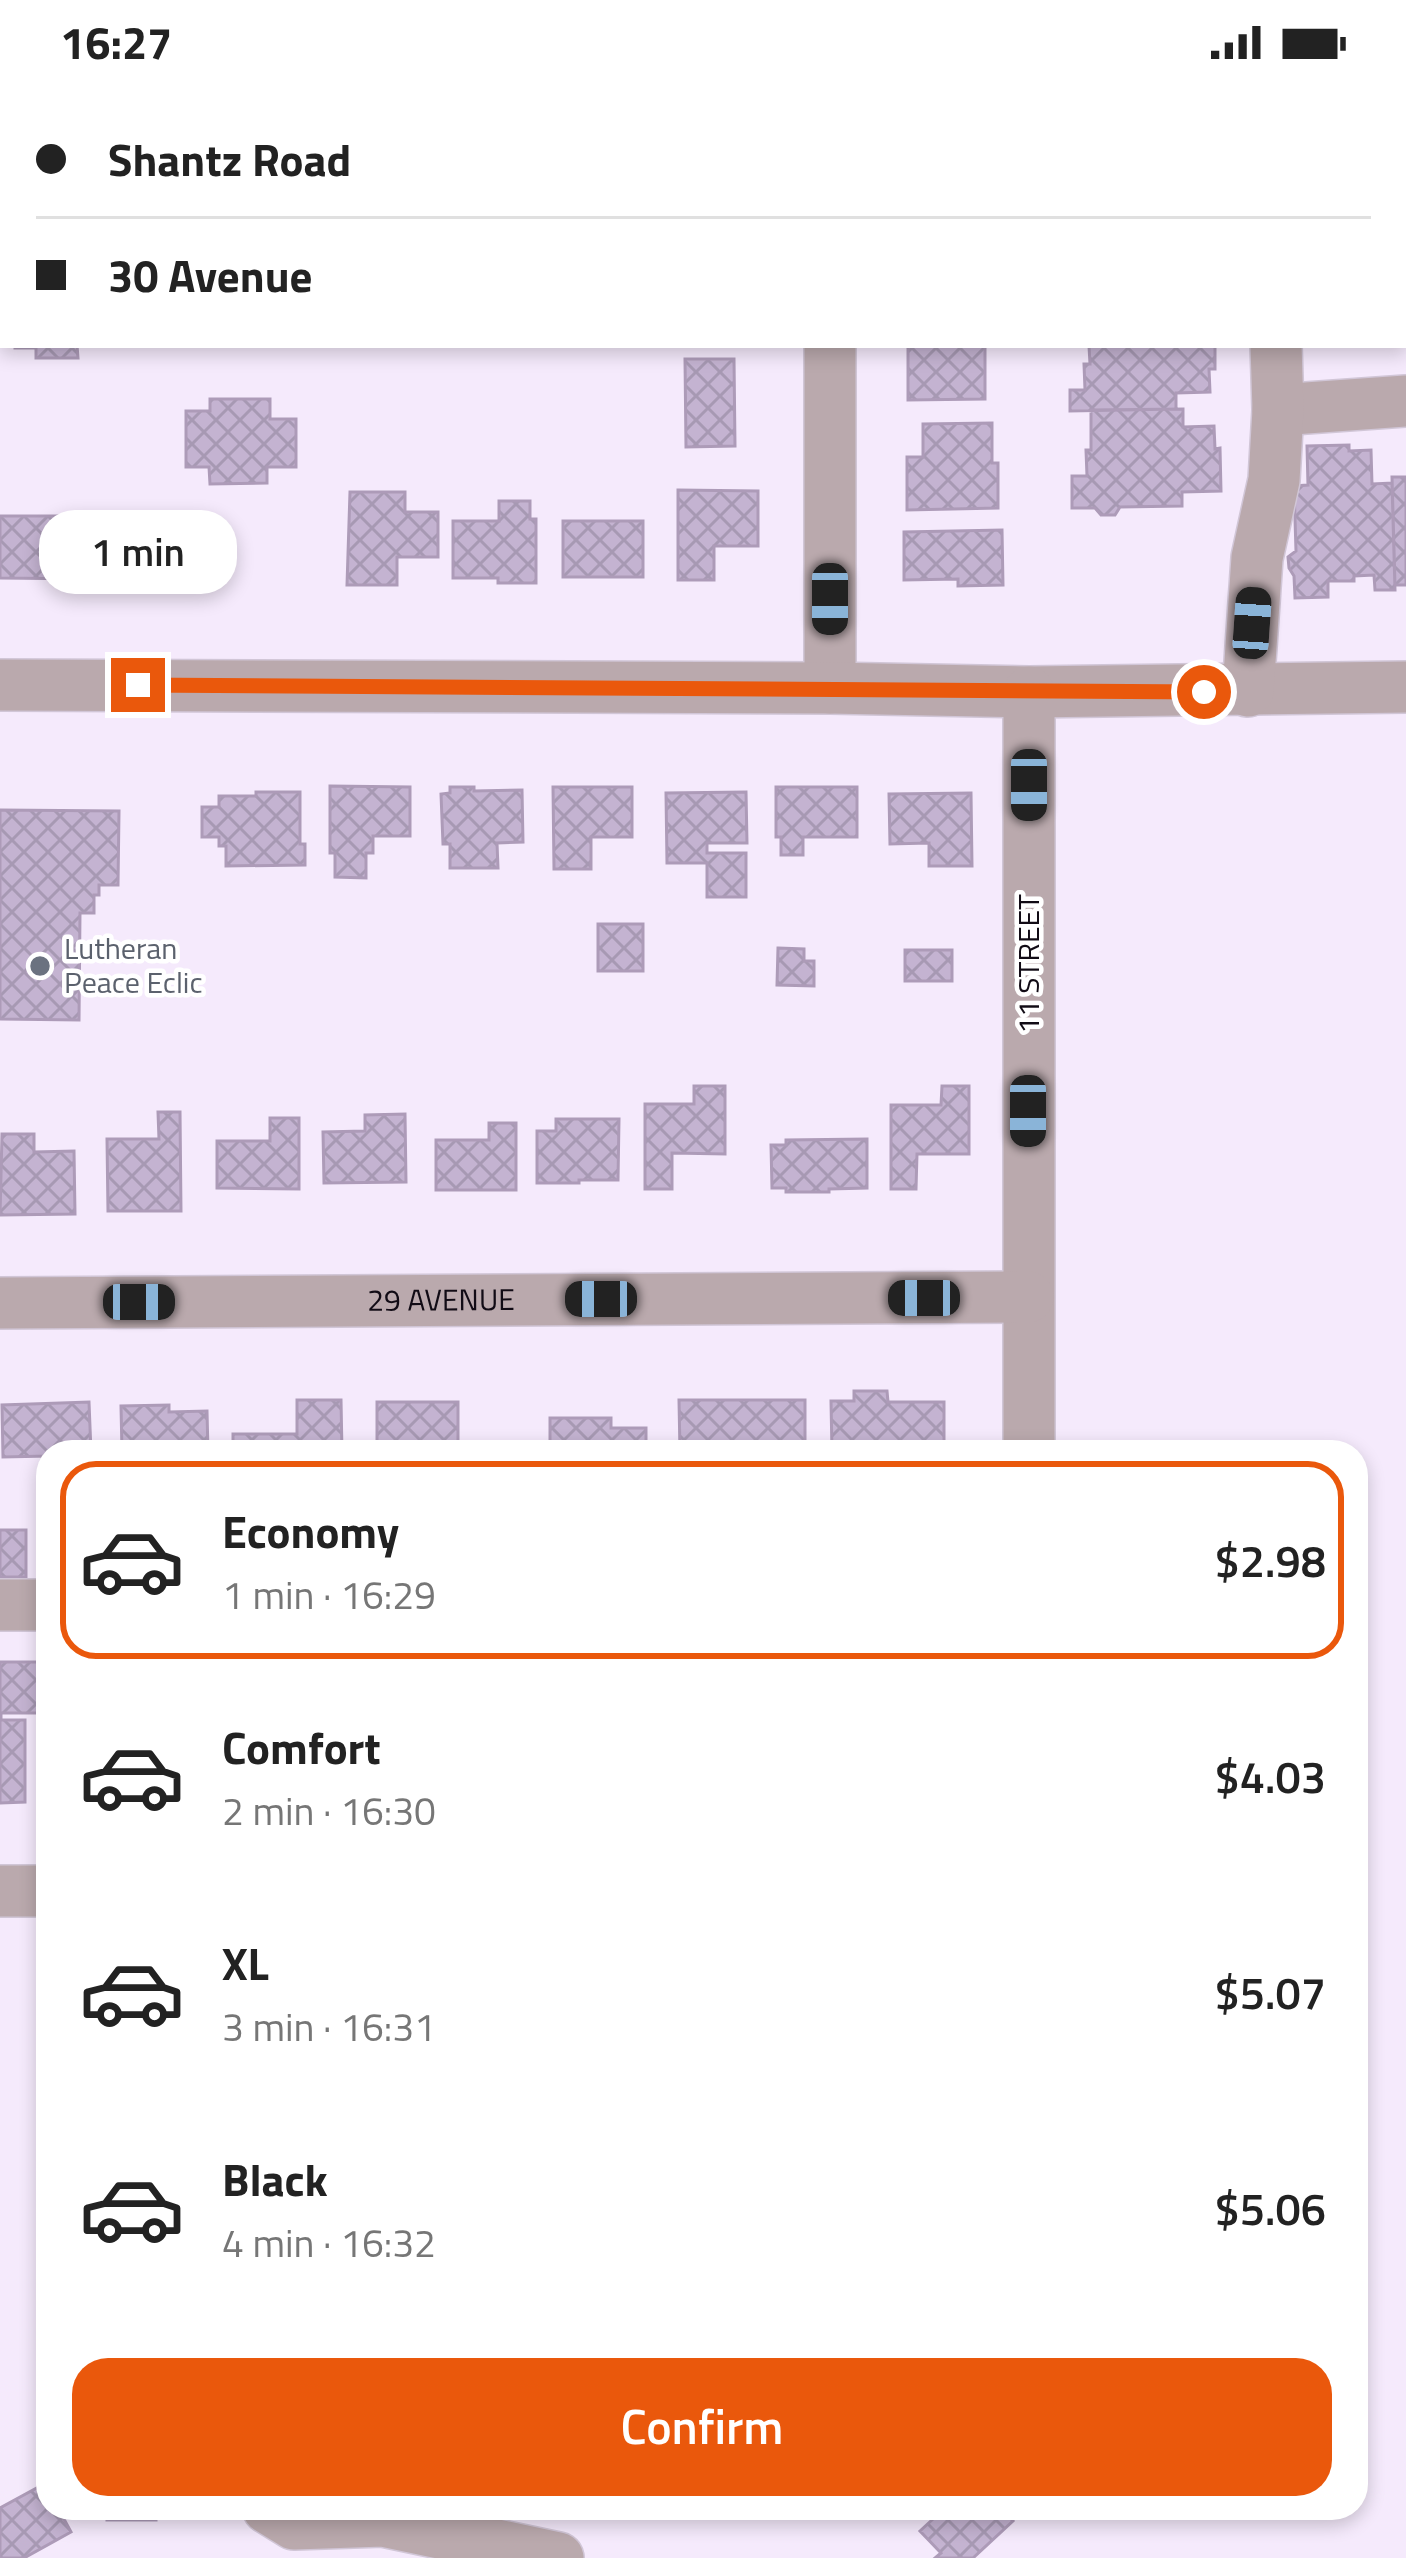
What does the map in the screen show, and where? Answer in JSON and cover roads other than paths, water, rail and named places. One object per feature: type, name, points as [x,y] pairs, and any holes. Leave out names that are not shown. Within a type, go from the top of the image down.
[{"type":"street","points":[[830,348],[830,688]]},
{"type":"street","points":[[1248,691],[1257,558],[1274,480],[1276,348]]},
{"type":"street","points":[[1278,410],[1406,401]]},
{"type":"street","points":[[0,685],[1029,692],[1406,687]]},
{"type":"street","name":"11 STREET","points":[[1029,692],[1029,1440]]},
{"type":"street","name":"29 AVENUE","points":[[0,1303],[1028,1297]]},
{"type":"street","points":[[0,1605],[36,1604]]},
{"type":"street","points":[[0,1891],[36,1891]]},
{"type":"street","points":[[288,2520],[294,2524],[383,2521],[558,2558]]},
{"type":"place","name":"Lutheran Peace Eclic","points":[[40,966]]}]
